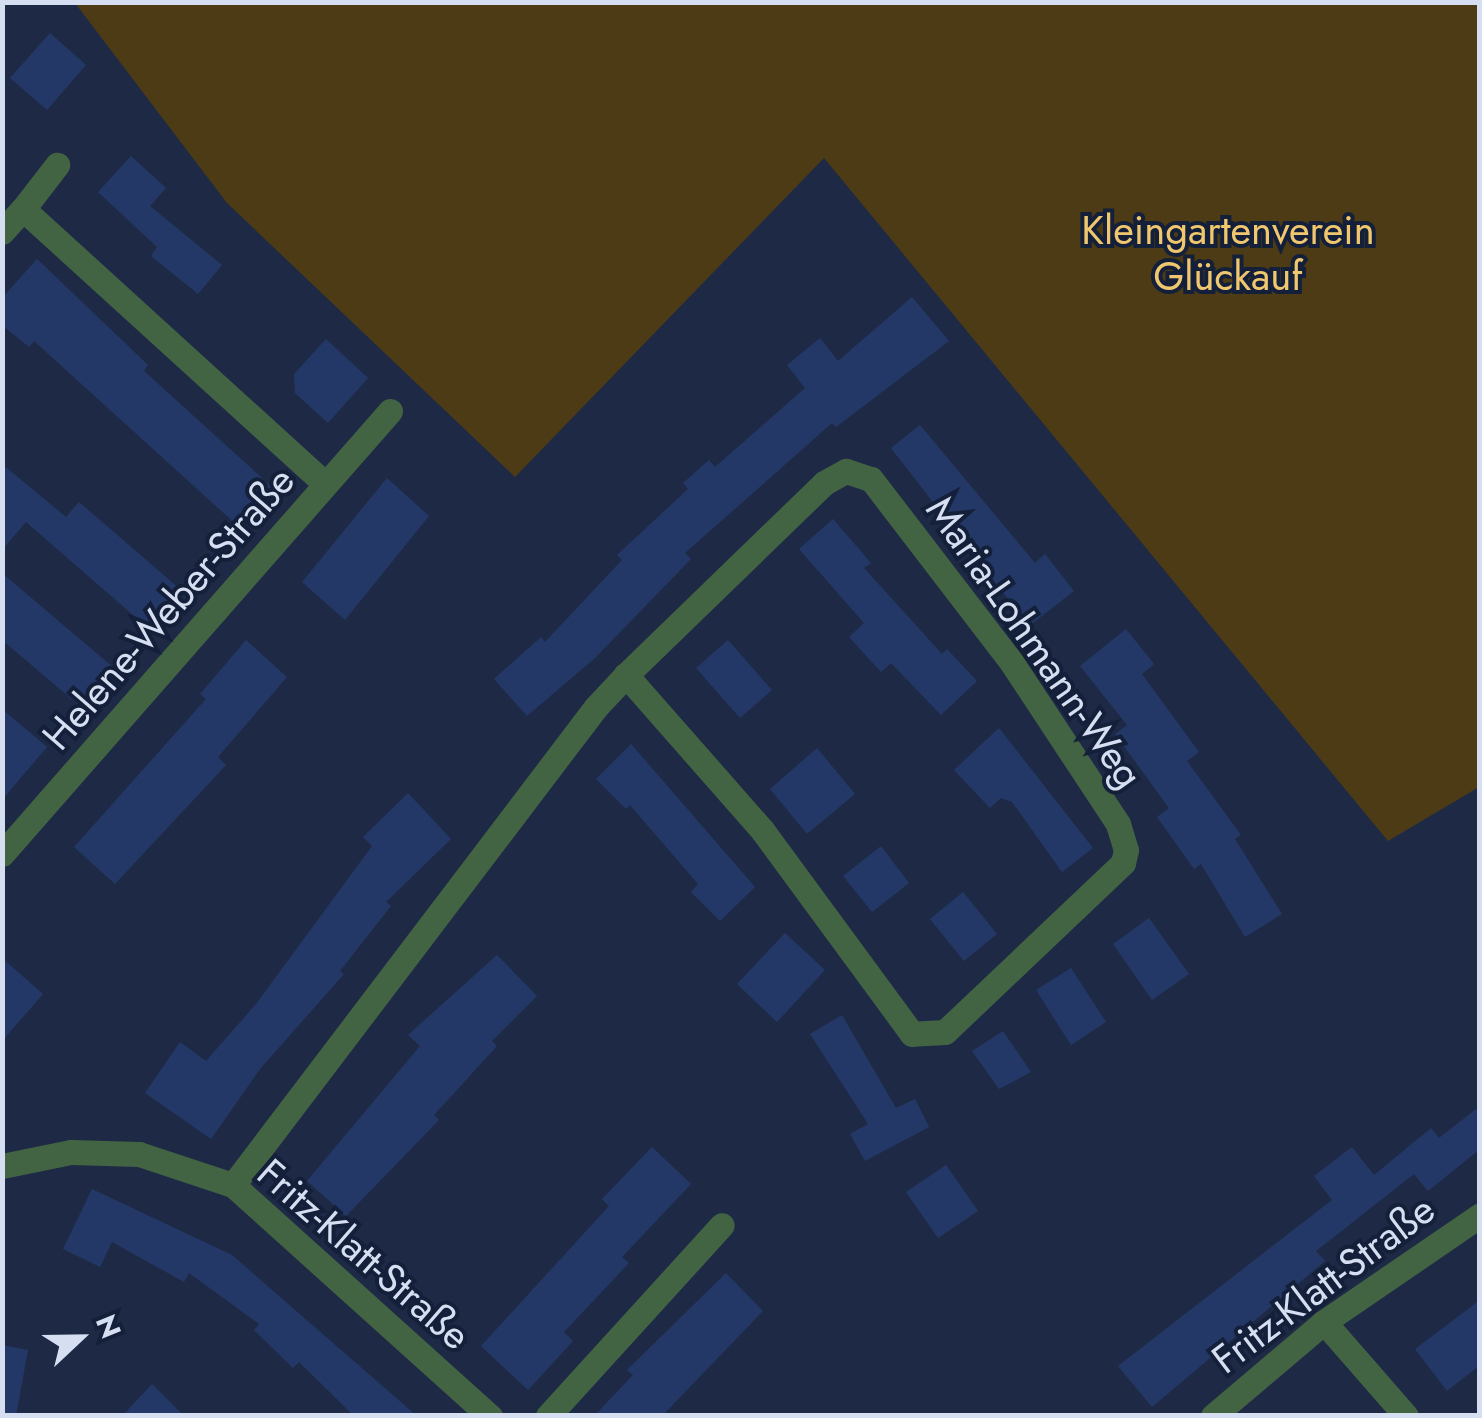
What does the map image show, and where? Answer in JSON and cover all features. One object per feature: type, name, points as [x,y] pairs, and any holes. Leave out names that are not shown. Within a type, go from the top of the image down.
[{"type":"street","points":[[2,232],[57,165]]},
{"type":"street","points":[[23,209],[325,484]]},
{"type":"street","name":"Helene-Weber-Straße","points":[[2,854],[390,410]]},
{"type":"street","name":"Maria-Lohmann-Weg","points":[[233,1185],[626,675],[824,483],[859,472],[1012,664],[1118,824],[1126,850],[1123,863],[945,1032],[912,1034],[763,831],[626,675]]},
{"type":"street","name":"Fritz-Klatt-Straße","points":[[2,1166],[71,1152],[122,1153],[168,1160],[233,1185],[490,1416]]},
{"type":"street","name":"Fritz-Klatt-Straße","points":[[1213,1416],[1324,1322],[1480,1215]]},
{"type":"street","points":[[548,1416],[722,1225]]},
{"type":"street","points":[[1324,1322],[1406,1416]]},
{"type":"green space","name":"Kleingartenverein Glückauf","points":[[75,3],[1479,3],[1479,787],[1388,841],[824,158],[515,477],[227,203]]},
{"type":"building","points":[[50,33],[86,65],[47,110],[10,78]]},
{"type":"building","points":[[131,156],[166,188],[150,206],[222,265],[198,294],[151,256],[157,247],[98,192]]},
{"type":"building","points":[[37,259],[148,365],[144,371],[273,488],[239,527],[34,341],[29,347],[2,325],[2,298]]},
{"type":"building","points":[[912,297],[949,341],[836,427],[832,423],[685,553],[691,559],[595,658],[527,716],[494,679],[541,637],[545,642],[622,560],[617,555],[688,489],[683,483],[709,460],[715,467],[805,388],[787,365],[820,338],[838,361]]},
{"type":"building","points":[[326,339],[368,378],[328,423],[295,393],[294,374]]},
{"type":"building","points":[[920,425],[1035,563],[1045,554],[1074,591],[1029,626],[891,448]]},
{"type":"building","points":[[2,464],[66,517],[79,502],[181,590],[148,628],[26,522],[2,550]]},
{"type":"building","points":[[387,478],[429,516],[345,620],[302,582]]},
{"type":"building","points":[[833,519],[871,563],[864,568],[942,654],[947,649],[977,681],[941,715],[891,663],[881,672],[849,637],[864,623],[799,549]]},
{"type":"building","points":[[2,573],[114,668],[81,707],[2,640]]},
{"type":"building","points":[[1126,629],[1154,664],[1142,674],[1199,752],[1187,761],[1241,835],[1235,839],[1282,914],[1245,937],[1201,864],[1194,869],[1157,817],[1169,808],[1115,734],[1127,725],[1080,666]]},
{"type":"building","points":[[246,640],[287,677],[218,757],[226,765],[115,884],[74,847],[206,699],[200,694]]},
{"type":"building","points":[[728,640],[772,690],[740,718],[696,668]]},
{"type":"building","points":[[2,709],[47,747],[2,800]]},
{"type":"building","points":[[999,728],[1093,848],[1062,872],[1012,802],[1001,798],[990,808],[954,770]]},
{"type":"building","points":[[631,744],[755,887],[720,921],[691,892],[698,884],[630,805],[626,809],[596,779]]},
{"type":"building","points":[[817,748],[855,794],[807,834],[770,789]]},
{"type":"building","points":[[408,793],[451,839],[386,902],[391,906],[340,971],[344,974],[260,1069],[211,1139],[145,1093],[180,1042],[206,1061],[256,1004],[372,846],[363,837]]},
{"type":"building","points":[[881,846],[909,883],[872,912],[843,876]]},
{"type":"building","points":[[963,892],[997,934],[964,961],[930,919]]},
{"type":"building","points":[[1149,918],[1189,974],[1152,1000],[1113,944]]},
{"type":"building","points":[[785,933],[825,970],[777,1022],[737,984]]},
{"type":"building","points":[[497,955],[537,996],[492,1041],[497,1046],[434,1115],[439,1120],[346,1216],[307,1181],[420,1046],[408,1035]]},
{"type":"building","points":[[2,958],[43,994],[2,1041]]},
{"type":"building","points":[[1071,968],[1106,1022],[1071,1045],[1036,990]]},
{"type":"building","points":[[842,1015],[896,1108],[915,1099],[929,1127],[865,1161],[850,1134],[868,1124],[810,1034]]},
{"type":"building","points":[[1003,1031],[1031,1072],[999,1089],[972,1051]]},
{"type":"building","points":[[1480,1106],[1480,1149],[1428,1191],[1414,1174],[1316,1251],[1325,1261],[1152,1407],[1118,1366],[1332,1200],[1314,1176],[1352,1147],[1374,1175],[1431,1128],[1439,1138]]},
{"type":"building","points":[[652,1147],[691,1184],[622,1257],[629,1263],[564,1332],[573,1341],[528,1390],[481,1346],[609,1206],[602,1199]]},
{"type":"building","points":[[946,1165],[978,1211],[938,1238],[906,1192]]},
{"type":"building","points":[[92,1189],[232,1255],[417,1416],[354,1416],[299,1362],[293,1368],[254,1330],[259,1324],[189,1273],[184,1282],[112,1242],[100,1267],[63,1249]]},
{"type":"building","points":[[726,1273],[763,1311],[662,1416],[594,1416],[633,1375],[627,1370]]},
{"type":"building","points":[[1480,1300],[1480,1365],[1447,1391],[1415,1349]]},
{"type":"building","points":[[2,1345],[28,1350],[16,1416],[2,1416]]},
{"type":"building","points":[[152,1384],[184,1416],[122,1416]]}]
